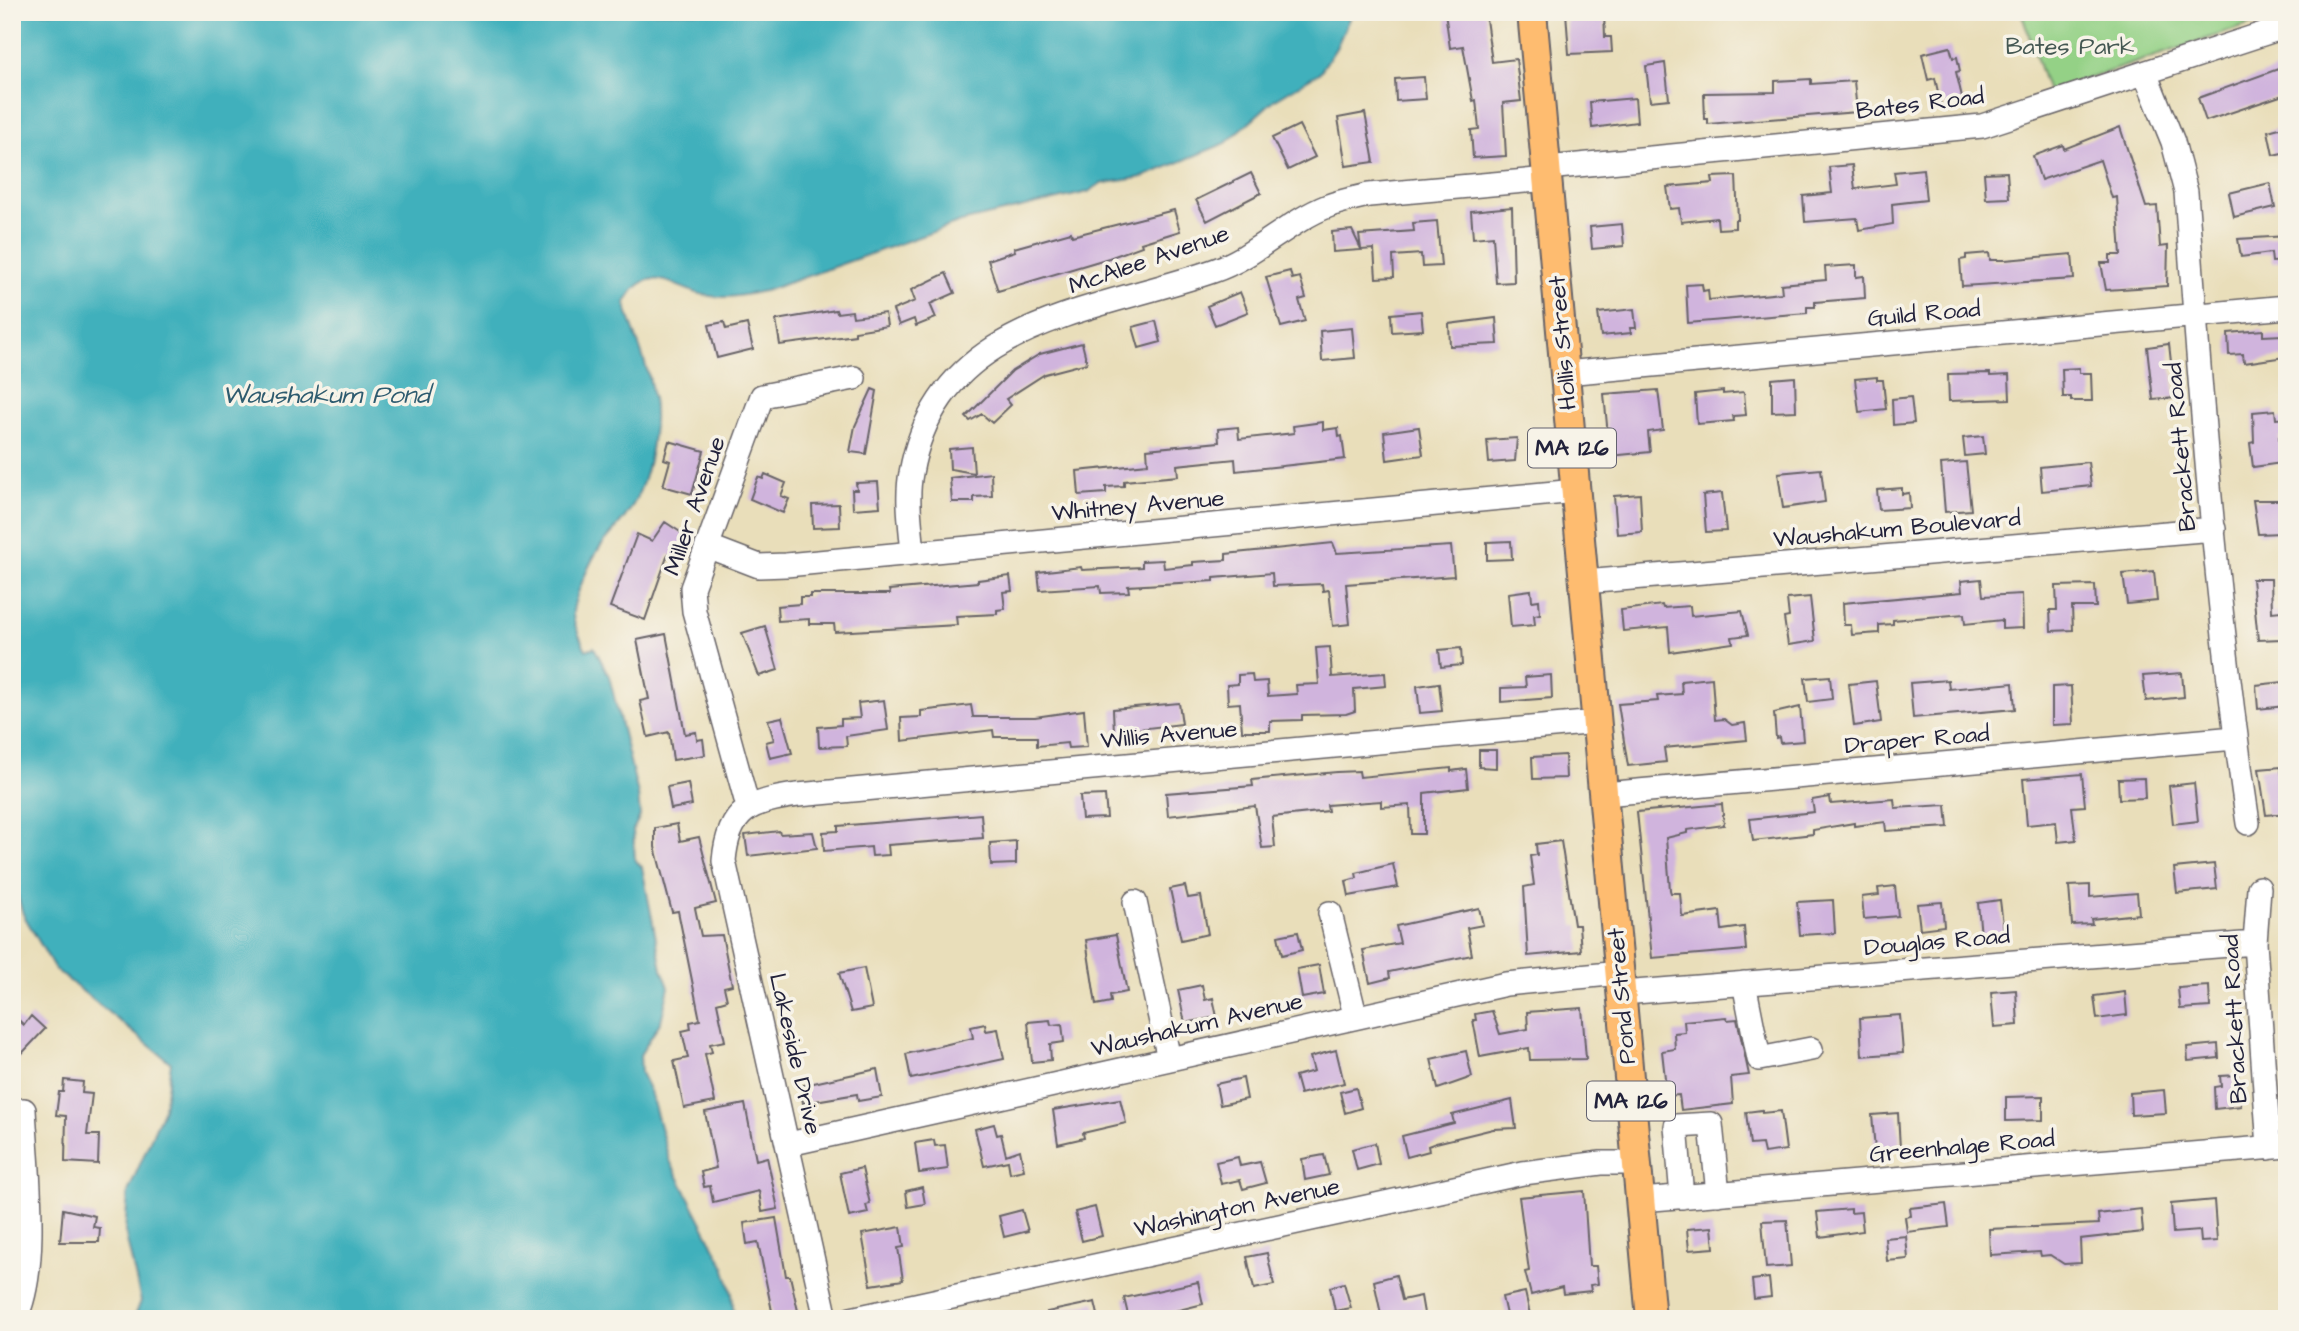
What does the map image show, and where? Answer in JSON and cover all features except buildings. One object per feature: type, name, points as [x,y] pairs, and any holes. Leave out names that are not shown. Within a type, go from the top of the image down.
[{"type":"main road","name":"Hollis Street","points":[[1532,12],[1612,883]]},
{"type":"main road","name":"Pond Street","points":[[1612,883],[1651,1319]]},
{"type":"street","name":"Bates Road","points":[[1547,173],[1982,126],[2287,26]]},
{"type":"street","name":"Brackett Road","points":[[2145,73],[2173,142],[2186,192],[2214,529],[2235,738],[2248,823]]},
{"type":"street","name":"McAlee Avenue","points":[[913,553],[910,474],[927,420],[948,385],[968,364],[995,346],[1053,320],[1215,271],[1241,259],[1326,206],[1369,195],[1547,173]]},
{"type":"street","name":"Guild Road","points":[[1565,373],[2287,307]]},
{"type":"street","name":"Miller Avenue","points":[[748,807],[694,611],[692,588],[762,396],[854,378]]},
{"type":"street","name":"Whitney Avenue","points":[[707,546],[759,566],[1576,491]]},
{"type":"street","name":"Waushakum Boulevard","points":[[1584,582],[2214,529]]},
{"type":"street","name":"Willis Avenue","points":[[748,807],[771,799],[798,795],[1597,722]]},
{"type":"street","name":"Draper Road","points":[[1604,794],[2235,738]]},
{"type":"street","name":"Lakeside Drive","points":[[748,807],[733,822],[726,840],[724,861],[827,1319]]},
{"type":"street","name":"Brackett Road","points":[[2259,888],[2255,943],[2278,1147]]},
{"type":"street","points":[[1135,902],[1169,1059]]},
{"type":"street","points":[[1330,913],[1355,1015]]},
{"type":"street","name":"Douglas Road","points":[[1621,983],[1744,983],[2255,943]]},
{"type":"street","name":"Waushakum Avenue","points":[[789,1144],[1355,1015],[1506,984],[1621,983]]},
{"type":"street","points":[[1744,983],[1759,1059],[1811,1049]]},
{"type":"street","points":[[18,1314],[27,1271],[30,1208],[24,1110]]},
{"type":"street","points":[[1682,1197],[1676,1126],[1711,1124],[1718,1194]]},
{"type":"street","name":"Greenhalge Road","points":[[1641,1200],[2278,1147]]},
{"type":"street","name":"Washington Avenue","points":[[850,1319],[1523,1173],[1601,1163],[1637,1163]]},
{"type":"green space","name":"Bates Park","points":[[2021,12],[2287,12],[2048,92]]},
{"type":"water","name":"Waushakum Pond","points":[[12,12],[1352,12],[1336,48],[1320,72],[1274,100],[1226,143],[1143,177],[1100,184],[1088,192],[961,222],[765,291],[717,297],[653,279],[634,289],[625,303],[652,390],[654,421],[651,451],[636,499],[593,559],[579,590],[573,615],[586,650],[594,647],[609,676],[638,794],[640,816],[633,830],[635,860],[642,867],[662,969],[669,987],[661,1021],[640,1055],[641,1073],[650,1091],[669,1159],[724,1266],[732,1294],[734,1319],[134,1319],[141,1301],[125,1232],[128,1192],[164,1108],[171,1063],[55,969],[23,914],[12,876]]}]
